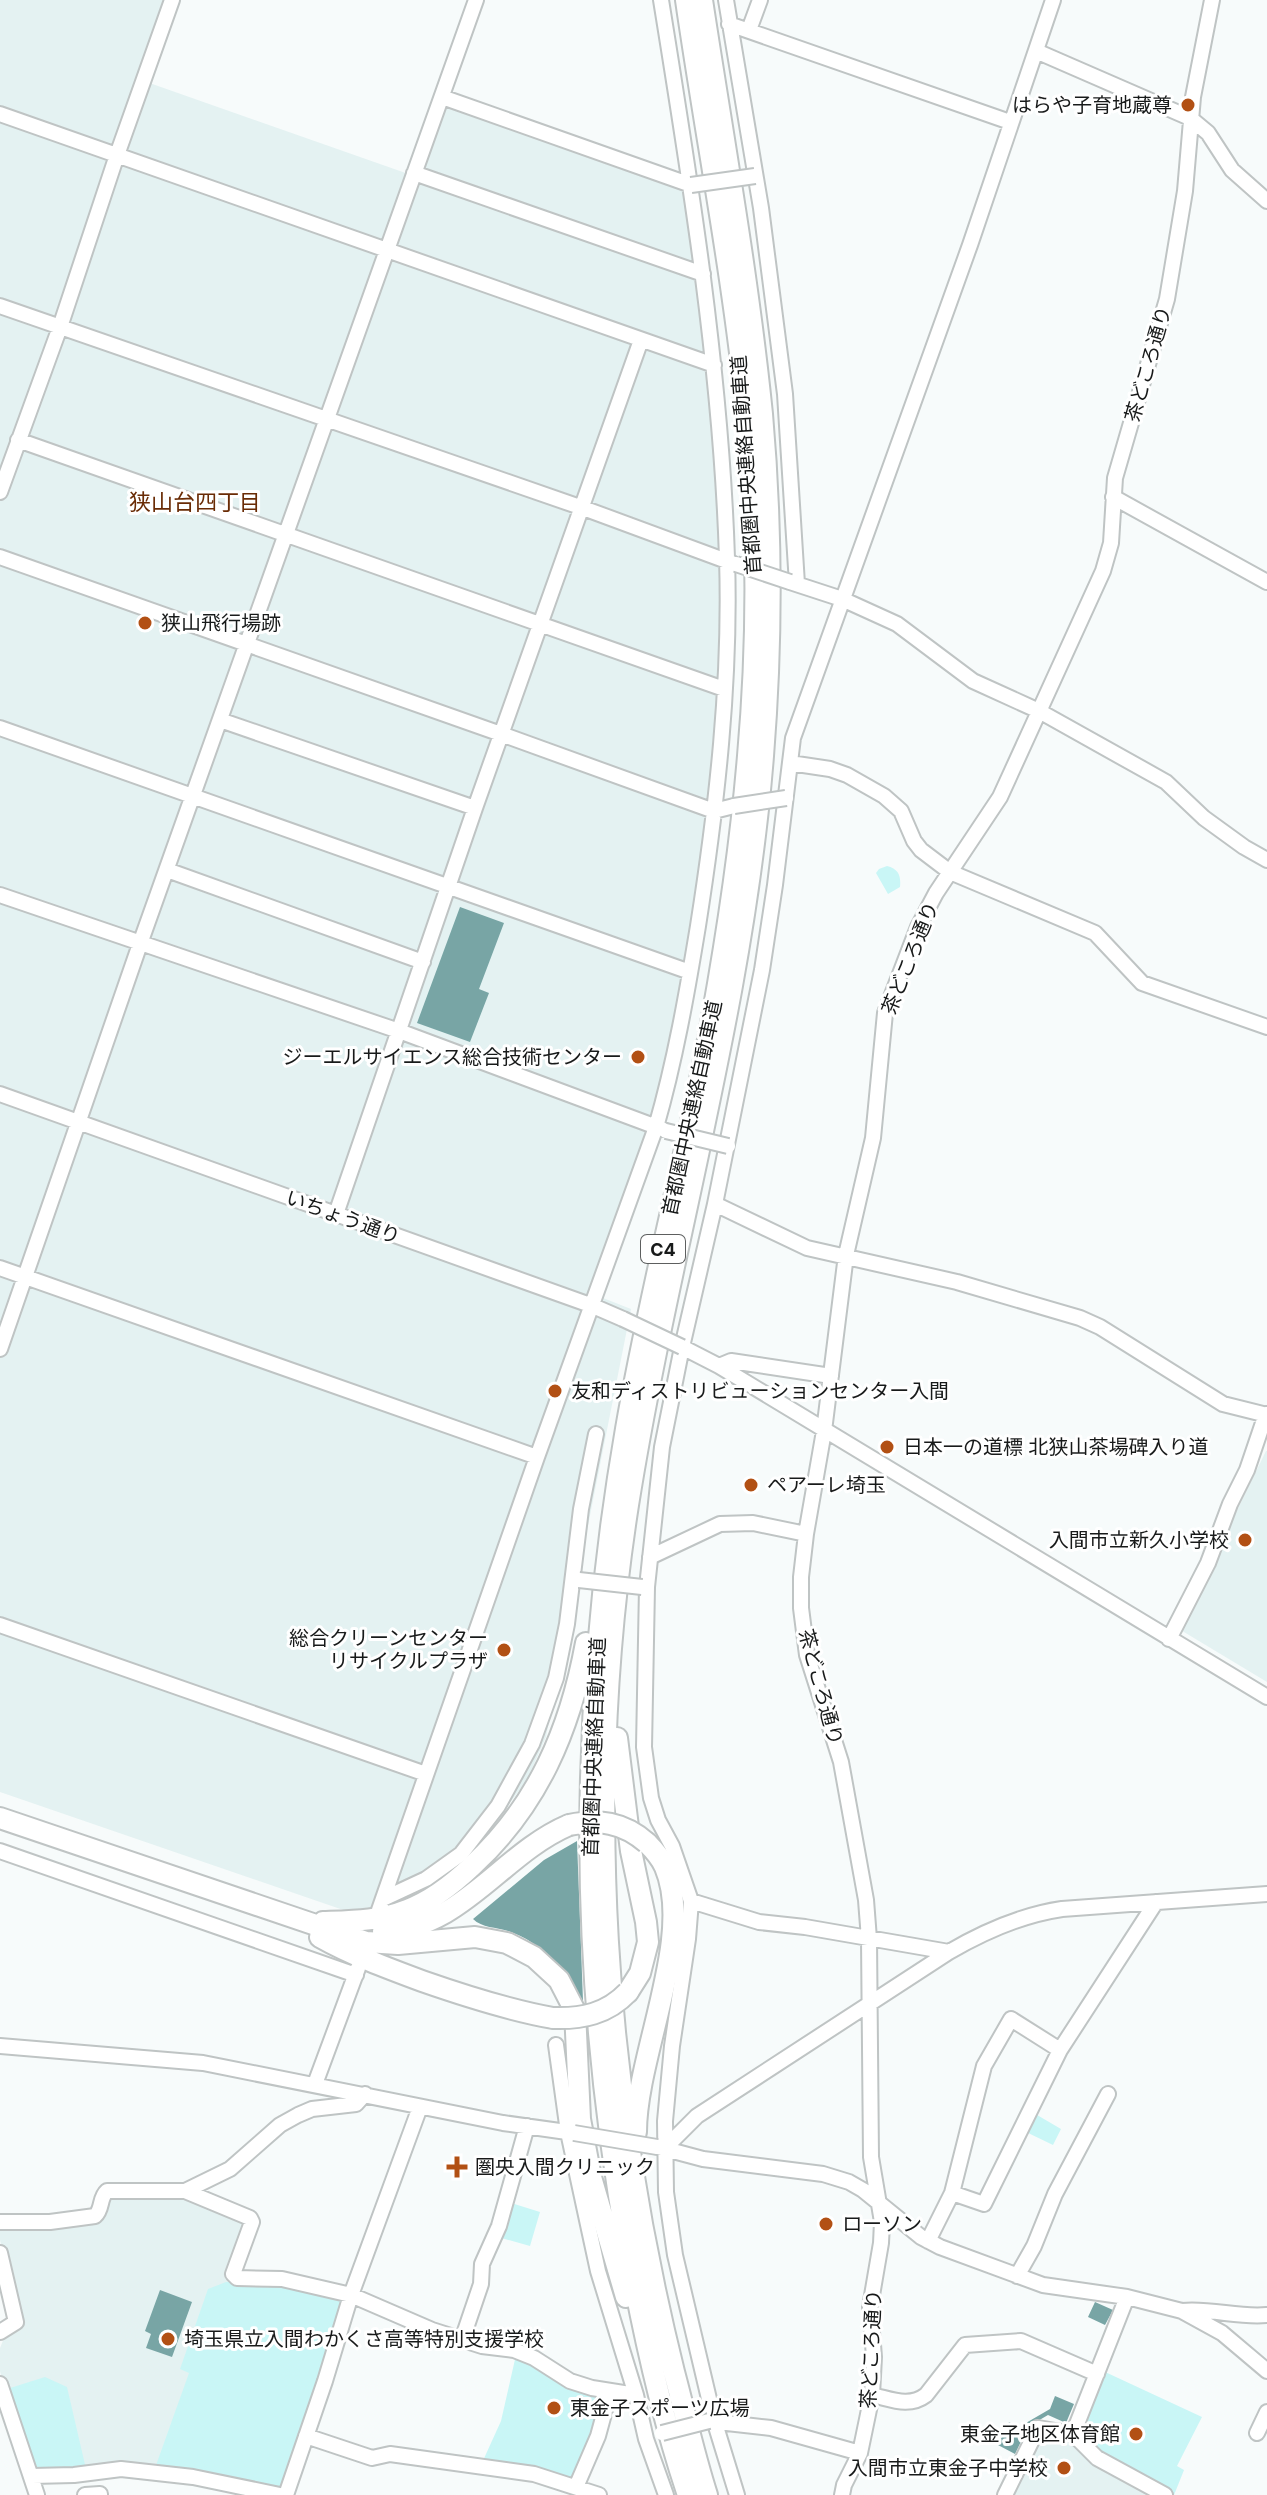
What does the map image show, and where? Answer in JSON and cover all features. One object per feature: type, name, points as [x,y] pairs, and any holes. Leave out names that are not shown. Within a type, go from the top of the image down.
[{"type":"highway","name":"首都圏中央連絡自動車道","points":[[686,0],[747,417],[754,532],[754,647],[739,845],[724,951],[630,1407],[601,1603],[591,1739],[590,1921],[599,2042],[618,2195],[647,2345],[688,2495]]},
{"type":"highway","name":"首都圏中央連絡自動車道","points":[[702,0],[747,292],[762,417],[769,532],[769,648],[753,848],[738,955],[653,1368],[628,1506],[611,1655],[604,1842],[614,2023],[636,2198],[660,2315],[707,2495]]},
{"type":"highway","points":[[323,1922],[386,1917],[428,1900],[481,1858],[533,1792],[556,1749],[580,1678],[618,1477]]},
{"type":"highway","points":[[273,1912],[341,1949],[386,1968],[508,2008],[571,2019],[608,2008],[628,1992],[640,1973],[648,1942],[627,1824],[616,1729],[615,1660],[628,1506]]},
{"type":"highway","points":[[0,1807],[356,1932],[400,1930],[429,1922],[468,1898],[526,1848],[569,1825],[608,1822],[625,1827],[647,1843],[664,1867],[673,1903],[673,1932],[636,2118],[636,2198]]},
{"type":"highway","points":[[0,1818],[366,1942],[398,1944],[475,1937],[507,1943],[534,1957],[559,1980],[575,2011],[580,2119],[591,2177],[681,2474]]},
{"type":"street","points":[[0,492],[172,0]]},
{"type":"street","points":[[0,1349],[141,941],[476,0]]},
{"type":"street","points":[[596,1434],[581,1509],[576,1580],[556,1678],[532,1744],[498,1806],[461,1854],[381,1905],[537,1457],[661,1129],[664,1098],[690,972],[714,811],[731,562],[703,274],[661,0]]},
{"type":"street","points":[[726,0],[761,208],[785,394],[793,583]]},
{"type":"street","points":[[749,30],[760,0]]},
{"type":"street","points":[[737,2495],[711,2420],[675,2255],[661,2147],[691,1901],[672,1846],[658,1820],[644,1747],[645,1587],[662,1447],[728,1146],[764,957],[793,738],[970,245],[1053,0]]},
{"type":"street","name":"茶どころ通り","points":[[842,2495],[860,2453],[872,2395],[874,2357],[870,2307],[882,2222],[871,2157],[866,1900],[848,1790],[807,1655],[801,1593],[806,1534],[824,1431],[846,1255],[873,1138],[885,1013],[918,927],[936,893],[1000,797],[1103,571],[1111,543],[1115,478],[1167,299],[1185,191],[1190,118],[1212,0]]},
{"type":"street","points":[[729,24],[1010,122]]},
{"type":"street","points":[[1036,51],[1190,118],[1208,133],[1232,170],[1267,201]]},
{"type":"street","points":[[442,97],[691,185],[755,176]]},
{"type":"street","points":[[0,114],[714,365]]},
{"type":"street","points":[[414,173],[703,274]]},
{"type":"street","points":[[0,306],[842,599],[897,624],[982,686],[1039,711],[1166,782],[1222,832],[1267,860]]},
{"type":"street","points":[[336,1214],[475,808],[641,340]]},
{"type":"street","points":[[18,440],[724,689]]},
{"type":"street","points":[[1113,497],[1267,582]]},
{"type":"street","points":[[0,557],[714,811],[786,798]]},
{"type":"street","points":[[220,720],[475,808]]},
{"type":"street","points":[[0,728],[690,972]]},
{"type":"street","points":[[790,763],[830,769],[884,796],[901,811],[921,850],[950,872],[1095,933],[1142,983],[1267,1027]]},
{"type":"street","points":[[167,870],[423,962]]},
{"type":"street","points":[[0,895],[399,1031],[661,1129],[728,1146]]},
{"type":"street","name":"いちょう通り","points":[[0,1094],[593,1306],[682,1347],[719,1366],[1267,1697]]},
{"type":"street","points":[[715,1204],[807,1248],[957,1282],[1080,1318],[1100,1327],[1223,1404],[1266,1415],[1208,1563],[1169,1639]]},
{"type":"street","points":[[0,1268],[537,1457]]},
{"type":"street","points":[[719,1366],[731,1361],[831,1376]]},
{"type":"street","points":[[650,1557],[720,1524],[753,1523],[806,1534]]},
{"type":"street","points":[[576,1580],[645,1587]]},
{"type":"street","points":[[0,1625],[426,1774]]},
{"type":"street","points":[[0,1851],[358,1970],[315,2084]]},
{"type":"street","points":[[661,2147],[697,2116],[983,1932],[1036,1914],[1076,1907],[1267,1894]]},
{"type":"street","points":[[691,1901],[759,1922],[949,1952]]},
{"type":"street","points":[[952,2193],[984,2204],[1060,2050],[1156,1902]]},
{"type":"street","points":[[928,2241],[952,2193],[984,2066],[1011,2019],[1060,2050]]},
{"type":"street","points":[[556,2045],[598,2271],[636,2395],[646,2439],[666,2495]]},
{"type":"street","points":[[0,2046],[203,2063],[420,2107],[661,2147],[703,2159],[823,2174],[849,2182],[928,2241],[1017,2276],[1059,2288],[1127,2297],[1182,2311],[1222,2333],[1267,2371]]},
{"type":"street","points":[[185,2191],[230,2169],[280,2125],[298,2115],[312,2109],[356,2104],[365,2094]]},
{"type":"street","points":[[1017,2276],[1034,2246],[1055,2194],[1108,2094]]},
{"type":"street","points":[[32,2476],[121,2469],[193,2477],[283,2495],[306,2436],[351,2295],[420,2107]]},
{"type":"street","points":[[462,2340],[481,2284],[482,2264],[499,2226],[527,2126]]},
{"type":"street","points":[[0,2222],[50,2222],[95,2216],[107,2191],[185,2191],[250,2218],[252,2222],[233,2274],[237,2278],[282,2279],[351,2295],[432,2330],[462,2340],[514,2350],[534,2358],[570,2381],[610,2392],[636,2395]]},
{"type":"street","points":[[0,2253],[16,2322],[0,2332]]},
{"type":"street","points":[[1073,2434],[1127,2297]]},
{"type":"street","points":[[1182,2311],[1200,2309],[1267,2315]]},
{"type":"street","points":[[872,2395],[900,2402],[919,2400],[965,2345],[1021,2341],[1097,2374]]},
{"type":"street","points":[[0,2384],[37,2495]]},
{"type":"street","points":[[576,2487],[598,2436],[610,2392]]},
{"type":"street","points":[[1257,2433],[1267,2412]]},
{"type":"street","points":[[646,2439],[711,2420],[771,2428],[860,2453]]},
{"type":"street","points":[[1005,2495],[1038,2428],[1073,2434],[1097,2458],[1165,2495]]},
{"type":"street","points":[[306,2436],[372,2458],[390,2454],[534,2474],[599,2495]]},
{"type":"street","points":[[85,2495],[100,2494]]},
{"type":"shaded area","points":[[0,0],[168,0],[141,80],[417,177],[447,102],[686,186],[701,278],[723,568],[720,692],[708,815],[686,978],[655,1128],[593,1294],[631,1309],[546,1737],[527,1780],[483,1839],[444,1876],[416,1893],[363,1914],[352,1913],[0,1792]]},
{"type":"shaded area","points":[[887,866],[897,871],[900,883],[900,887],[888,894],[876,873]]},
{"type":"shaded area","points":[[460,907],[504,923],[479,989],[489,993],[470,1042],[417,1023]]},
{"type":"shaded area","name":"入間市立新久小学校","points":[[1267,1451],[1267,1682],[1179,1629]]},
{"type":"shaded area","points":[[577,1841],[583,2001],[577,2002],[558,1969],[532,1943],[473,1919],[544,1860]]},
{"type":"shaded area","points":[[1032,2112],[1061,2129],[1053,2145],[1024,2131]]},
{"type":"shaded area","name":"埼玉県立入間わかくさ高等特別支援学校","points":[[187,2195],[248,2224],[228,2280],[278,2281],[340,2296],[344,2301],[284,2487],[276,2491],[77,2471],[4,2388],[0,2348],[7,2331],[19,2322],[0,2240],[0,2226],[98,2219],[105,2197]]},
{"type":"shaded area","points":[[508,2202],[540,2212],[530,2246],[498,2237]]},
{"type":"shaded area","points":[[226,2282],[278,2283],[339,2297],[343,2301],[283,2486],[276,2490],[155,2468],[189,2373],[180,2369],[208,2289]]},
{"type":"shaded area","points":[[160,2290],[192,2302],[172,2357],[146,2348],[151,2334],[145,2331]]},
{"type":"shaded area","points":[[1095,2302],[1113,2310],[1105,2325],[1088,2317]]},
{"type":"shaded area","name":"東金子スポーツ広場","points":[[516,2355],[605,2393],[576,2481],[481,2465],[501,2421]]},
{"type":"shaded area","name":"東金子地区体育館","points":[[1103,2371],[1202,2417],[1177,2466],[1184,2470],[1174,2495],[1115,2465],[1079,2436]]},
{"type":"shaded area","points":[[45,2377],[67,2387],[86,2469],[34,2469],[7,2389]]},
{"type":"shaded area","points":[[1055,2396],[1074,2404],[1066,2423],[1048,2415],[1024,2429],[1026,2431],[1015,2454],[998,2445],[1009,2422],[1019,2427],[1050,2409]]},
{"type":"shaded area","name":"入間市立東金子中学校","points":[[1040,2431],[1064,2435],[1158,2495],[1008,2495]]},
{"type":"place","name":"はらや子育地蔵尊","points":[[1188,105]]},
{"type":"place","name":"狭山飛行場跡","points":[[145,623]]},
{"type":"place","name":"ジーエルサイエンス総合技術センター","points":[[638,1057]]},
{"type":"place","name":"友和ディストリビューションセンター入間","points":[[555,1391]]},
{"type":"place","name":"日本一の道標 北狭山茶場碑入り道","points":[[887,1447]]},
{"type":"place","name":"ペアーレ埼玉","points":[[751,1485]]},
{"type":"place","name":"入間市立新久小学校","points":[[1245,1540]]},
{"type":"place","name":"総合クリーンセンター リサイクルプラザ","points":[[504,1650]]},
{"type":"place","name":"圏央入間クリニック","points":[[457,2167]]},
{"type":"place","name":"ローソン","points":[[826,2224]]},
{"type":"place","name":"埼玉県立入間わかくさ高等特別支援学校","points":[[168,2339]]},
{"type":"place","name":"東金子スポーツ広場","points":[[554,2408]]},
{"type":"place","name":"東金子地区体育館","points":[[1136,2434]]},
{"type":"place","name":"入間市立東金子中学校","points":[[1064,2468]]},
{"type":"district","name":"狭山台四丁目","points":[[195,502]]}]
